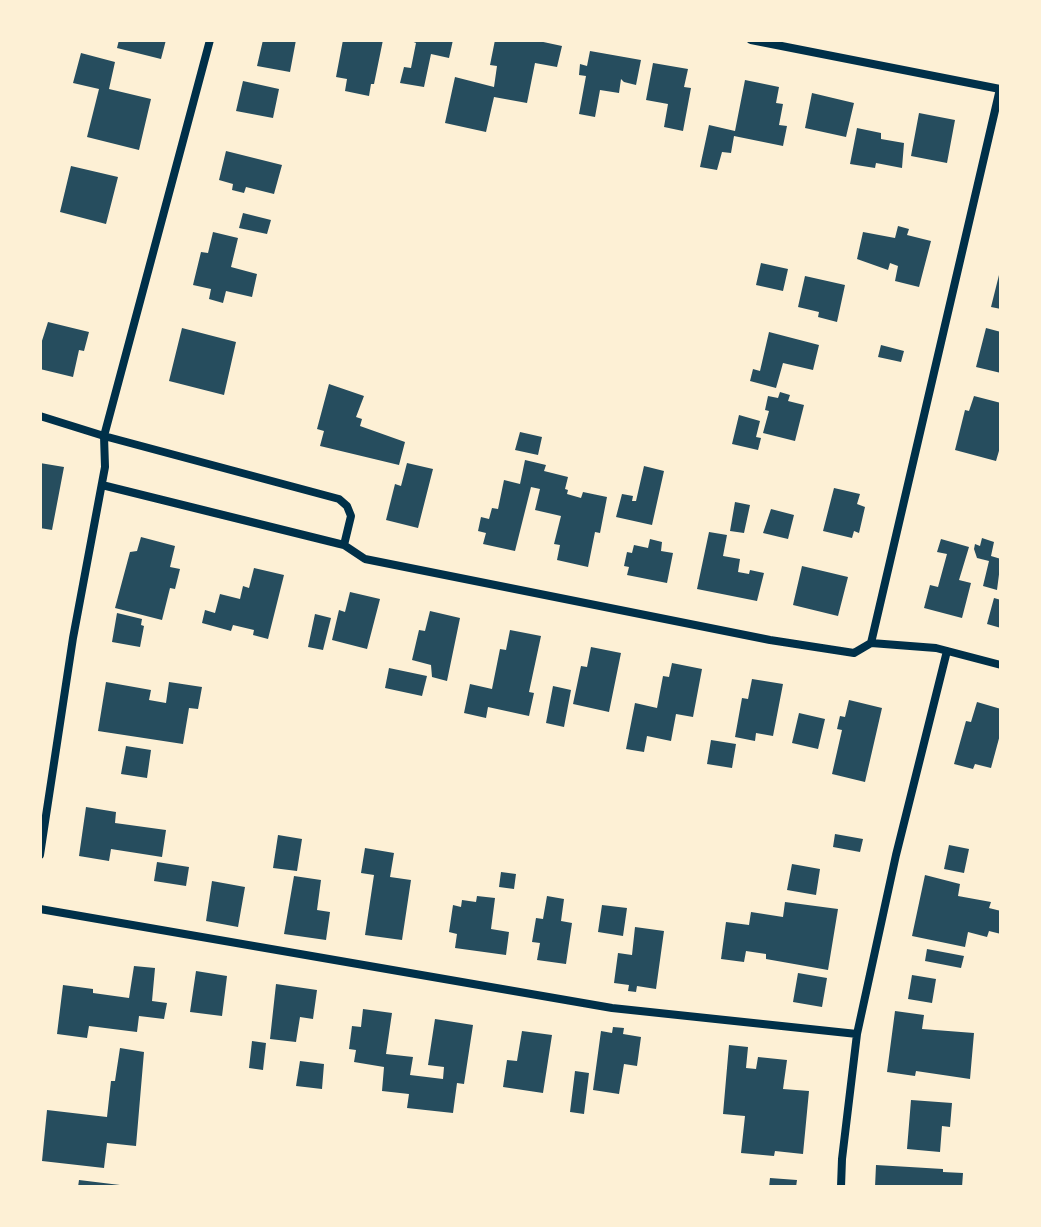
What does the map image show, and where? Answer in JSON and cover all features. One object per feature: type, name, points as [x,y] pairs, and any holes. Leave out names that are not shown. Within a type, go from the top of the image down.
[{"type":"street","points":[[40,855],[73,638],[105,467],[104,436],[210,40]]},
{"type":"street","points":[[751,40],[1000,89],[871,643]]},
{"type":"street","points":[[40,416],[339,499],[347,506],[351,516],[344,545]]},
{"type":"street","points":[[102,485],[344,545],[365,559],[770,640],[854,653],[871,643],[936,648],[1001,665]]},
{"type":"street","points":[[841,1187],[857,1034],[896,855],[947,651]]},
{"type":"street","points":[[40,909],[612,1008],[857,1034]]},
{"type":"building","points":[[119,40],[166,40],[161,59],[117,48]]},
{"type":"building","points":[[263,40],[296,40],[290,72],[257,66]]},
{"type":"building","points":[[343,40],[383,40],[369,96],[345,91],[347,79],[336,77]]},
{"type":"building","points":[[409,40],[453,40],[449,58],[431,54],[424,87],[400,83],[404,67],[411,68],[416,43]]},
{"type":"building","points":[[495,40],[534,40],[562,46],[557,67],[535,63],[527,103],[494,97],[486,132],[445,123],[455,77],[494,87],[497,66],[490,65]]},
{"type":"building","points":[[590,51],[641,60],[636,85],[621,79],[619,93],[600,90],[595,117],[579,114],[586,76],[579,75],[580,64],[587,66]]},
{"type":"building","points":[[81,53],[115,62],[109,89],[151,99],[139,150],[87,137],[99,89],[73,83]]},
{"type":"building","points":[[653,63],[688,69],[684,87],[691,88],[683,131],[664,127],[668,104],[646,100]]},
{"type":"building","points":[[745,80],[779,87],[776,103],[783,104],[779,125],[787,126],[783,146],[734,136],[731,153],[722,152],[717,170],[700,167],[709,125],[735,131]]},
{"type":"building","points":[[243,81],[279,89],[273,118],[236,111]]},
{"type":"building","points":[[812,93],[854,103],[846,137],[805,128]]},
{"type":"building","points":[[919,113],[955,120],[947,163],[911,156]]},
{"type":"building","points":[[857,128],[881,133],[881,139],[904,143],[902,168],[876,163],[875,168],[850,164]]},
{"type":"building","points":[[226,151],[282,165],[274,194],[246,187],[244,193],[232,190],[233,184],[219,180]]},
{"type":"building","points":[[71,166],[118,177],[106,224],[60,212]]},
{"type":"building","points":[[243,213],[271,220],[267,234],[239,228]]},
{"type":"building","points":[[898,226],[909,229],[907,235],[931,241],[919,287],[895,281],[898,266],[890,263],[888,270],[857,259],[863,232],[895,238]]},
{"type":"building","points":[[213,232],[238,238],[231,267],[257,274],[252,297],[226,291],[223,303],[209,299],[211,289],[193,285],[201,252],[208,253]]},
{"type":"building","points":[[761,263],[788,269],[783,291],[756,285]]},
{"type":"building","points":[[1001,271],[1001,309],[991,307]]},
{"type":"building","points":[[805,276],[845,285],[837,322],[818,317],[819,312],[798,307]]},
{"type":"building","points":[[48,322],[89,332],[84,351],[79,350],[73,377],[40,369],[40,347]]},
{"type":"building","points":[[182,328],[236,342],[224,395],[169,381]]},
{"type":"building","points":[[986,328],[1001,332],[1001,373],[976,367]]},
{"type":"building","points":[[769,332],[819,345],[813,370],[783,363],[776,388],[750,381],[753,369],[760,371]]},
{"type":"building","points":[[881,345],[904,351],[901,362],[878,357]]},
{"type":"building","points":[[329,384],[364,396],[356,417],[362,419],[360,426],[405,442],[399,465],[320,446],[324,431],[317,429]]},
{"type":"building","points":[[780,392],[790,395],[788,401],[804,405],[795,441],[763,433],[769,411],[765,410],[768,396],[778,398]]},
{"type":"building","points":[[974,396],[1001,403],[1001,444],[996,461],[955,450],[965,410],[969,411]]},
{"type":"building","points":[[739,415],[760,421],[756,437],[761,438],[758,450],[732,444]]},
{"type":"building","points":[[520,432],[542,437],[538,455],[515,450]]},
{"type":"building","points":[[525,460],[546,465],[544,471],[568,477],[567,494],[581,498],[583,492],[607,497],[600,533],[595,532],[588,567],[557,560],[560,545],[554,544],[561,516],[535,510],[540,489],[531,487],[515,551],[483,544],[486,533],[478,531],[481,517],[489,519],[492,508],[498,509],[504,480],[520,484]]},
{"type":"building","points":[[40,463],[64,467],[52,530],[40,528]]},
{"type":"building","points":[[407,463],[433,469],[418,528],[386,520],[395,484],[401,486]]},
{"type":"building","points":[[644,466],[664,471],[652,525],[616,517],[622,494],[633,496],[632,501],[636,501]]},
{"type":"building","points":[[834,488],[860,494],[857,504],[865,507],[859,533],[854,531],[852,538],[823,531]]},
{"type":"building","points":[[735,502],[750,505],[744,533],[730,531]]},
{"type":"building","points":[[771,509],[794,515],[788,539],[763,533]]},
{"type":"building","points":[[709,532],[727,535],[723,556],[740,559],[738,572],[749,574],[750,570],[764,573],[757,601],[697,589]]},
{"type":"building","points":[[141,537],[175,546],[170,567],[180,569],[175,589],[170,588],[162,620],[115,608],[130,552],[137,551]]},
{"type":"building","points":[[982,538],[994,542],[991,556],[1001,559],[997,590],[983,586],[989,561],[977,558],[974,549],[975,544],[980,546]]},
{"type":"building","points":[[650,539],[662,542],[661,551],[673,553],[667,583],[627,575],[629,567],[624,566],[627,552],[632,553],[634,545],[648,548]]},
{"type":"building","points":[[941,539],[969,547],[959,580],[971,583],[962,618],[924,608],[930,585],[938,587],[947,554],[937,552]]},
{"type":"building","points":[[802,566],[848,577],[838,616],[793,605]]},
{"type":"building","points":[[254,568],[284,575],[268,639],[253,635],[254,630],[233,625],[231,631],[202,623],[205,610],[215,613],[220,594],[240,599],[243,586],[249,588]]},
{"type":"building","points":[[350,592],[380,599],[367,649],[332,640],[339,610],[345,612]]},
{"type":"building","points":[[994,598],[1001,600],[1001,628],[987,624]]},
{"type":"building","points":[[430,611],[460,618],[447,681],[432,677],[431,665],[412,660],[419,630],[425,631]]},
{"type":"building","points":[[117,613],[142,619],[141,625],[144,626],[140,647],[112,642]]},
{"type":"building","points":[[315,614],[331,618],[323,650],[308,647]]},
{"type":"building","points":[[510,630],[541,636],[529,692],[534,693],[529,716],[488,707],[486,718],[464,713],[470,684],[492,689],[500,649],[506,650]]},
{"type":"building","points":[[591,647],[621,653],[609,712],[573,704],[581,666],[587,667]]},
{"type":"building","points":[[672,663],[702,669],[693,717],[676,714],[671,741],[647,736],[644,752],[626,749],[635,703],[657,708],[663,676],[669,677]]},
{"type":"building","points":[[389,668],[427,676],[422,696],[385,688]]},
{"type":"building","points":[[752,679],[783,684],[773,736],[756,733],[755,741],[735,737],[742,698],[748,699]]},
{"type":"building","points":[[106,682],[151,690],[149,700],[166,703],[169,682],[202,687],[198,709],[189,708],[183,744],[98,731]]},
{"type":"building","points":[[553,686],[571,690],[564,727],[546,723]]},
{"type":"building","points":[[849,700],[882,708],[865,782],[832,774],[842,730],[837,729],[840,716],[845,717]]},
{"type":"building","points":[[977,702],[1001,709],[1001,731],[991,768],[975,764],[973,769],[954,764],[966,721],[971,722]]},
{"type":"building","points":[[799,713],[825,719],[818,749],[792,743]]},
{"type":"building","points":[[711,740],[736,744],[732,768],[707,764]]},
{"type":"building","points":[[126,746],[151,750],[147,778],[121,774]]},
{"type":"building","points":[[86,807],[116,812],[115,823],[166,830],[162,857],[111,849],[109,861],[79,856]]},
{"type":"building","points":[[835,834],[863,839],[860,852],[833,847]]},
{"type":"building","points":[[278,835],[302,839],[297,871],[273,868]]},
{"type":"building","points":[[949,845],[969,849],[964,873],[944,869]]},
{"type":"building","points":[[365,848],[394,853],[390,877],[411,880],[402,940],[365,935],[374,875],[361,873]]},
{"type":"building","points":[[157,862],[189,867],[186,886],[154,881]]},
{"type":"building","points":[[792,864],[820,869],[816,895],[787,890]]},
{"type":"building","points":[[501,872],[516,874],[514,889],[499,887]]},
{"type":"building","points":[[925,875],[960,884],[958,896],[991,902],[989,908],[1001,911],[1001,934],[989,931],[987,937],[968,932],[965,947],[912,936]]},
{"type":"building","points":[[294,876],[321,880],[317,910],[330,912],[326,940],[284,934]]},
{"type":"building","points":[[212,881],[245,887],[238,927],[206,921]]},
{"type":"building","points":[[477,896],[495,898],[491,929],[509,932],[506,955],[455,948],[457,934],[449,932],[453,905],[461,907],[462,900],[476,902]]},
{"type":"building","points":[[547,896],[564,899],[561,921],[572,923],[566,964],[537,960],[540,943],[532,942],[536,918],[543,919]]},
{"type":"building","points":[[785,902],[838,909],[828,970],[766,959],[766,954],[746,951],[744,962],[721,959],[726,922],[749,925],[751,912],[783,917]]},
{"type":"building","points":[[602,905],[627,908],[623,936],[598,932]]},
{"type":"building","points":[[635,927],[664,931],[656,989],[637,986],[636,992],[628,991],[629,985],[614,983],[618,953],[632,955]]},
{"type":"building","points":[[927,949],[964,956],[961,968],[925,961]]},
{"type":"building","points":[[134,966],[155,968],[152,1001],[167,1003],[164,1019],[139,1016],[137,1032],[89,1026],[87,1038],[57,1034],[63,985],[129,998]]},
{"type":"building","points":[[196,971],[227,976],[222,1016],[190,1012]]},
{"type":"building","points":[[798,973],[827,978],[822,1007],[793,1002]]},
{"type":"building","points":[[912,975],[936,979],[932,1003],[908,999]]},
{"type":"building","points":[[276,984],[317,990],[313,1019],[300,1017],[296,1042],[270,1039]]},
{"type":"building","points":[[363,1009],[392,1013],[386,1054],[413,1057],[410,1075],[443,1079],[444,1067],[428,1065],[435,1019],[473,1025],[464,1084],[457,1083],[453,1113],[407,1108],[409,1094],[382,1091],[384,1067],[354,1062],[356,1050],[349,1049],[352,1026],[361,1027]]},
{"type":"building","points":[[895,1011],[924,1015],[922,1029],[974,1033],[970,1079],[916,1071],[915,1076],[887,1072]]},
{"type":"building","points":[[613,1027],[624,1028],[623,1034],[641,1037],[637,1066],[624,1064],[619,1094],[593,1090],[601,1031],[612,1033]]},
{"type":"building","points":[[522,1031],[552,1035],[543,1093],[503,1087],[507,1060],[517,1061]]},
{"type":"building","points":[[252,1041],[266,1043],[263,1070],[249,1068]]},
{"type":"building","points":[[729,1045],[748,1047],[746,1068],[756,1069],[758,1057],[787,1060],[783,1089],[809,1091],[803,1154],[775,1151],[774,1156],[741,1153],[745,1116],[723,1114]]},
{"type":"building","points":[[120,1048],[144,1052],[136,1146],[107,1143],[104,1168],[42,1161],[47,1110],[107,1117],[111,1081],[115,1081]]},
{"type":"building","points":[[300,1061],[324,1064],[322,1089],[296,1086]]},
{"type":"building","points":[[575,1071],[589,1073],[584,1114],[570,1112]]},
{"type":"building","points":[[911,1100],[952,1103],[950,1127],[942,1126],[940,1152],[907,1149]]},
{"type":"building","points":[[876,1165],[963,1173],[962,1187],[875,1187]]},
{"type":"building","points":[[770,1178],[797,1180],[796,1187],[769,1187]]},
{"type":"building","points":[[79,1180],[120,1185],[120,1187],[78,1187]]}]
